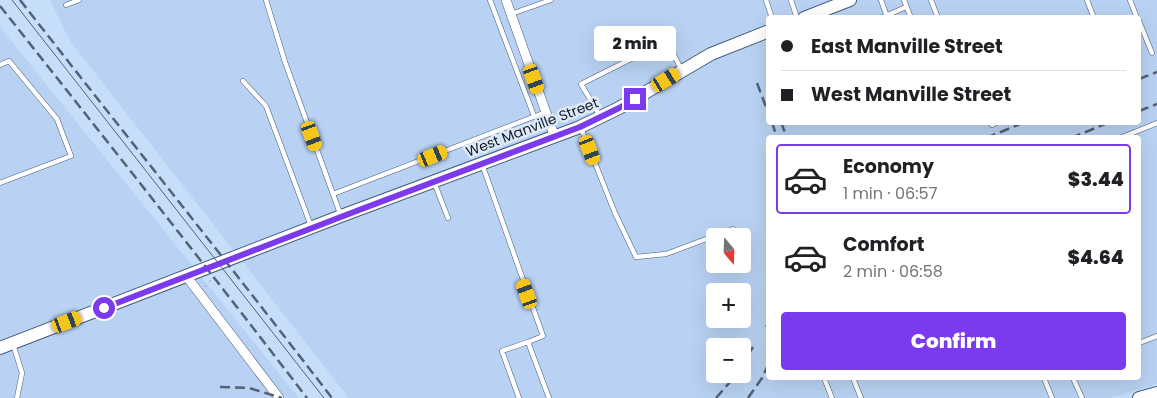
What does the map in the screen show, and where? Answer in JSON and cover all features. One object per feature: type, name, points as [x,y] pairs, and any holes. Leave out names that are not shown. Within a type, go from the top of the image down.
[{"type":"street","points":[[506,0],[554,135]]},
{"type":"street","points":[[812,15],[850,0]]},
{"type":"street","name":"West Manville Street","points":[[0,348],[341,216],[554,135],[580,127],[711,54],[766,32]]},
{"type":"street","points":[[187,277],[279,398]]},
{"type":"street","points":[[1139,398],[1157,393]]},
{"type":"lane","points":[[66,5],[79,0]]},
{"type":"lane","points":[[266,0],[284,62],[341,216]]},
{"type":"lane","points":[[490,0],[534,116]]},
{"type":"lane","points":[[511,14],[551,0]]},
{"type":"lane","points":[[766,0],[771,15]]},
{"type":"lane","points":[[791,0],[796,15]]},
{"type":"lane","points":[[881,0],[886,14],[906,7]]},
{"type":"lane","points":[[904,0],[910,15]]},
{"type":"lane","points":[[931,0],[937,15]]},
{"type":"lane","points":[[1087,0],[1093,15]]},
{"type":"lane","points":[[1130,0],[1136,15]]},
{"type":"lane","points":[[1141,26],[1152,53]]},
{"type":"lane","points":[[601,117],[581,84],[667,41],[681,71]]},
{"type":"lane","points":[[0,65],[10,61],[57,119],[71,156],[0,183]]},
{"type":"lane","points":[[243,81],[266,106],[312,228]]},
{"type":"lane","points":[[333,194],[546,112]]},
{"type":"lane","points":[[1127,135],[1157,123]]},
{"type":"lane","points":[[580,127],[615,213],[636,257],[666,254],[706,239]]},
{"type":"lane","points":[[481,163],[543,336],[500,352],[520,398]]},
{"type":"lane","points":[[434,181],[448,218]]},
{"type":"lane","points":[[1141,342],[1157,336]]},
{"type":"lane","points":[[528,342],[549,398]]},
{"type":"lane","points":[[12,343],[22,372],[17,398]]},
{"type":"lane","points":[[825,380],[832,398]]},
{"type":"lane","points":[[854,380],[861,398]]},
{"type":"lane","points":[[1045,380],[1050,398]]},
{"type":"lane","points":[[1074,380],[1082,398]]},
{"type":"path","points":[[204,289],[212,280]]},
{"type":"shaded area","points":[[50,0],[1157,0],[1157,384],[1111,398],[349,398],[70,41]]},
{"type":"shaded area","points":[[0,27],[299,398],[0,398]]},
{"type":"tram line","points":[[12,0],[324,398]]},
{"type":"railway","points":[[20,0],[332,398]]},
{"type":"railway","points":[[0,6],[193,250],[307,398]]},
{"type":"railway","points":[[1141,78],[1157,72]]},
{"type":"railway","points":[[757,83],[766,107]]},
{"type":"railway","points":[[1141,110],[1157,104]]},
{"type":"railway","points":[[773,125],[776,135]]},
{"type":"railway","points":[[782,125],[786,135]]},
{"type":"railway","points":[[993,135],[1018,125]]},
{"type":"railway","points":[[1078,135],[1103,125]]},
{"type":"railway","points":[[748,398],[766,369]]},
{"type":"railway","points":[[716,398],[729,383]]},
{"type":"railway","points":[[220,387],[249,388],[282,398]]},
{"type":"route","points":[[104,308],[554,135],[580,127],[635,99]]}]
